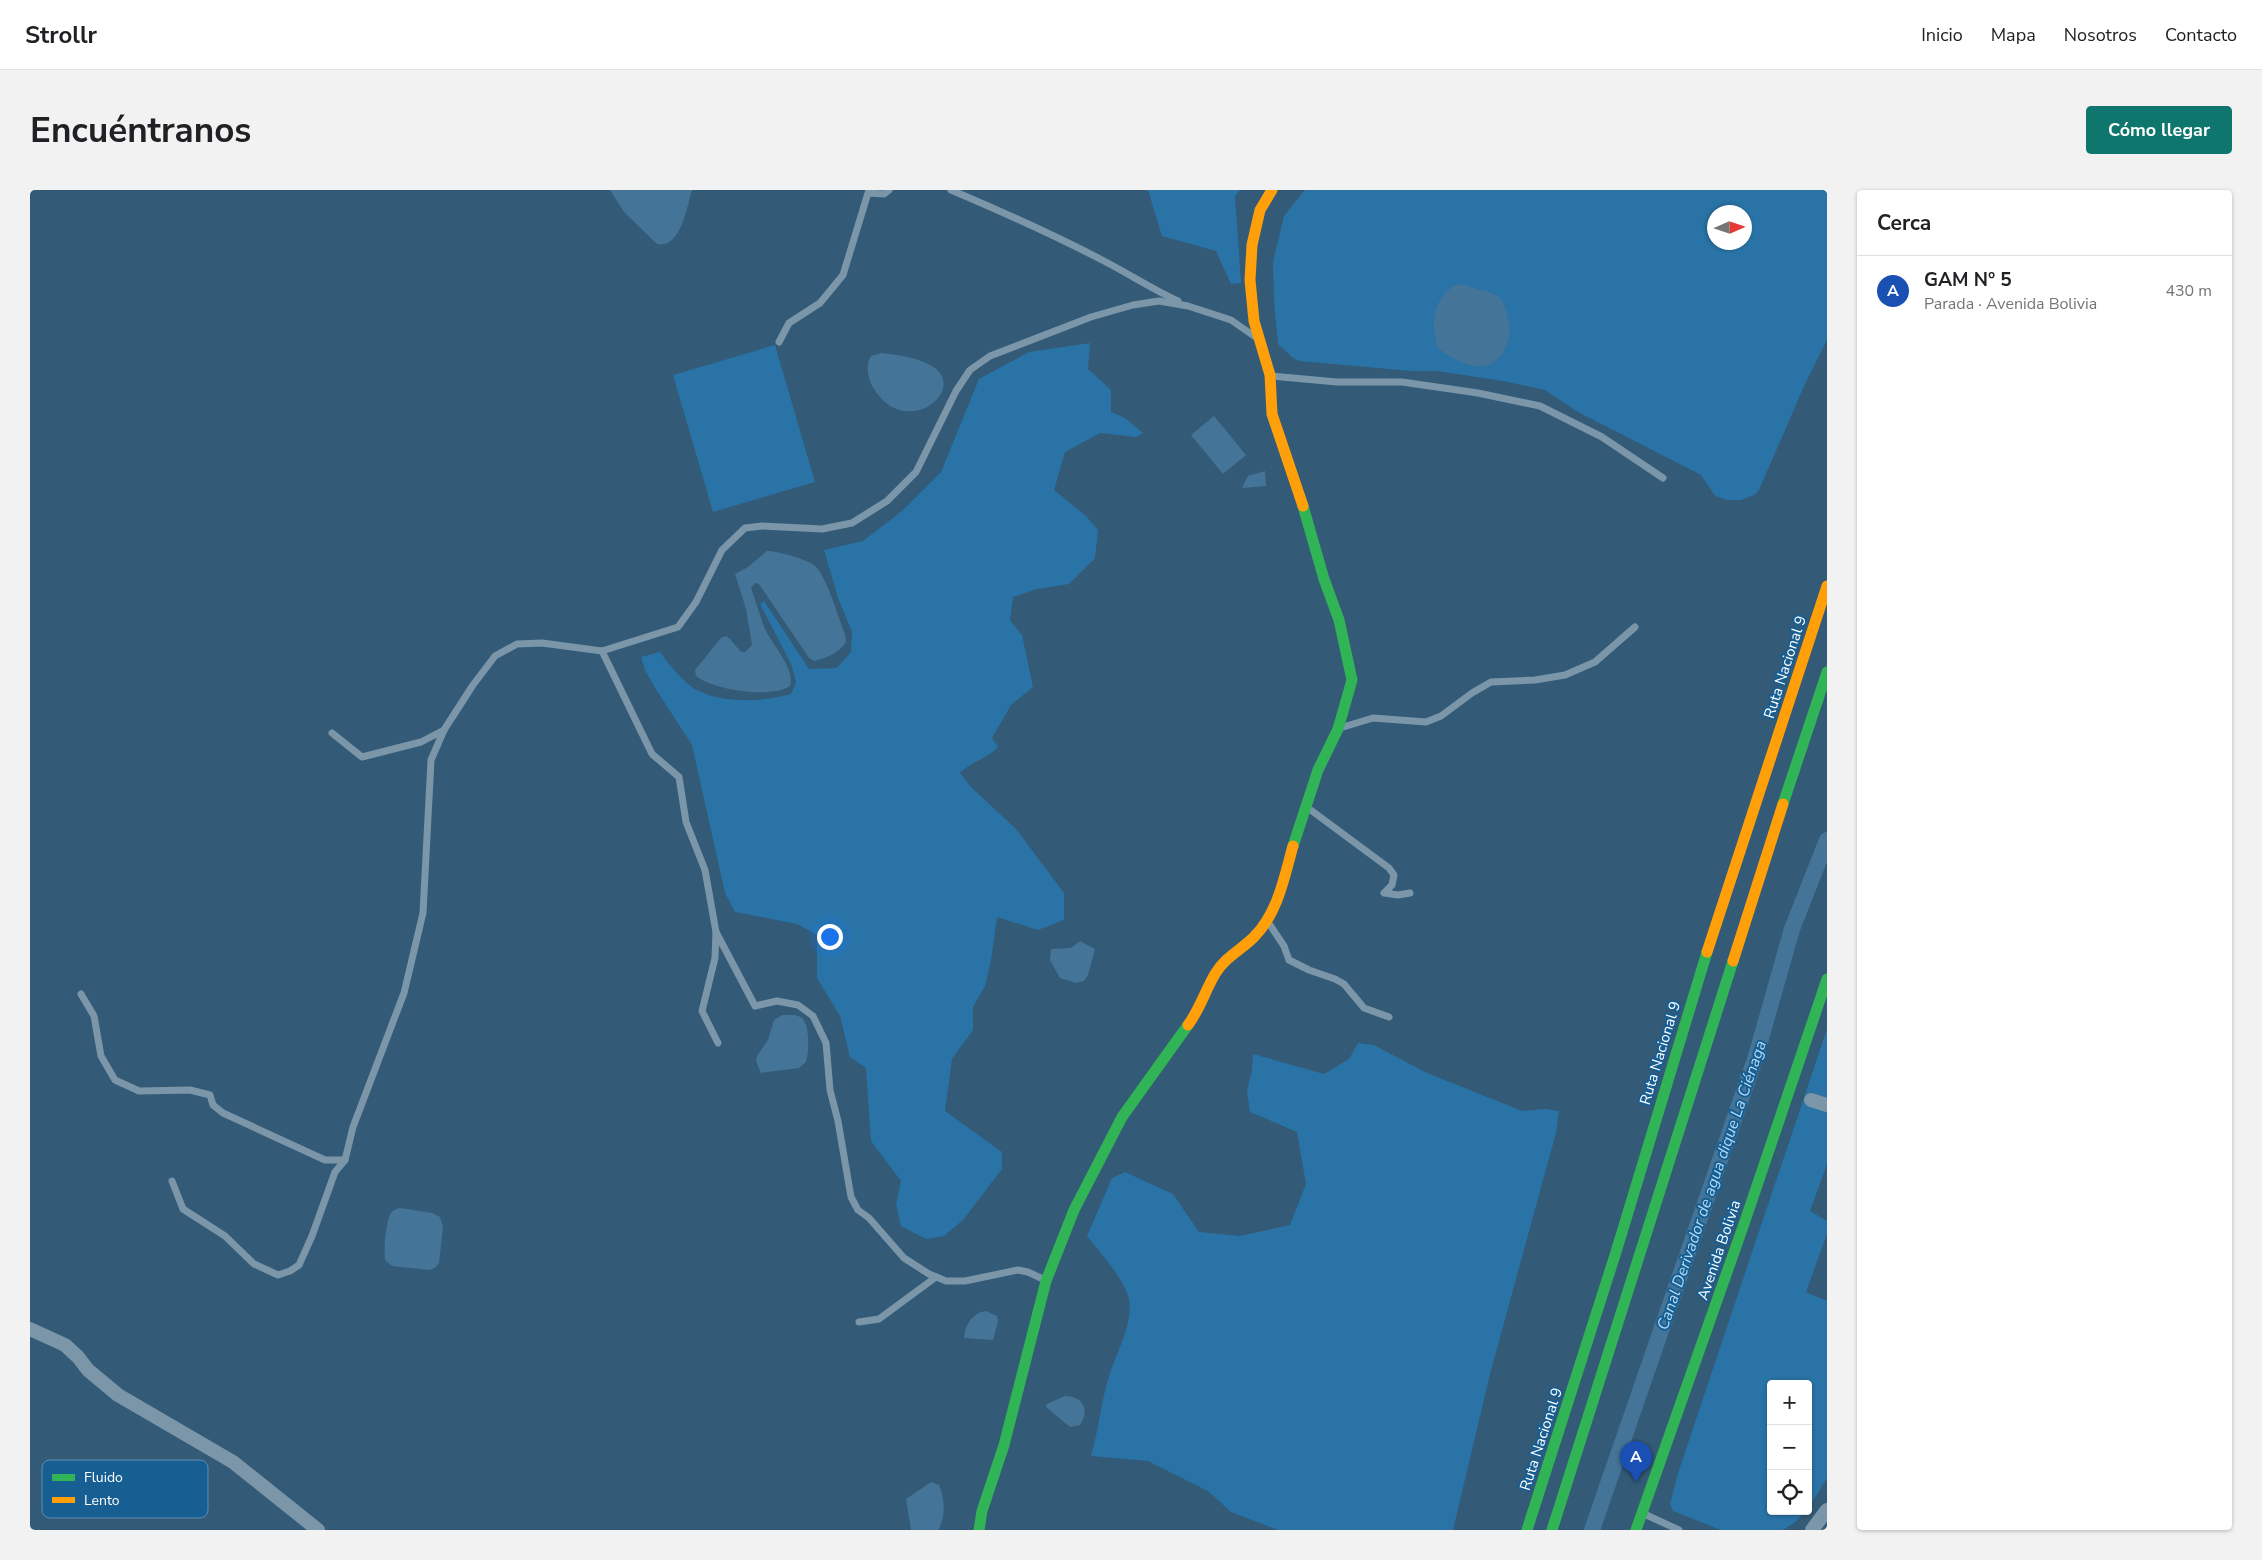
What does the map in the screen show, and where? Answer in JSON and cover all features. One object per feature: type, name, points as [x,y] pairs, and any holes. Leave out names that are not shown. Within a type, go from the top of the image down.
[{"type":"main road","points":[[979,1530],[982,1511],[1004,1445],[1046,1281],[1074,1210],[1122,1117],[1195,1016],[1215,974],[1227,958],[1253,938],[1268,922],[1279,895],[1318,770],[1338,729],[1352,680],[1349,659],[1339,620],[1324,579],[1296,480],[1272,414],[1270,375],[1258,338],[1250,280],[1252,245],[1260,210],[1272,190]]},
{"type":"main road","name":"Ruta Nacional 9","points":[[1527,1530],[1616,1252],[1702,968],[1827,586]]},
{"type":"main road","points":[[1552,1530],[1792,774],[1827,672]]},
{"type":"main road","name":"Avenida Bolivia","points":[[1636,1530],[1742,1230],[1827,979]]},
{"type":"street","points":[[1811,1100],[1827,1105]]},
{"type":"street","points":[[30,1328],[65,1346],[78,1357],[88,1370],[118,1395],[233,1462],[318,1530]]},
{"type":"street","points":[[1812,1530],[1827,1510]]},
{"type":"lane","points":[[780,342],[789,324],[820,303],[844,275],[868,193],[884,194],[889,190]]},
{"type":"lane","points":[[952,190],[1012,216],[1080,249],[1146,286],[1188,306],[1231,320],[1258,338]]},
{"type":"lane","points":[[172,1181],[183,1209],[224,1236],[254,1264],[278,1275],[290,1272],[299,1265],[312,1236],[335,1172],[345,1160],[353,1127],[404,993],[423,913],[431,760],[444,730],[472,685],[495,656],[517,644],[542,643],[602,651],[678,627],[696,602],[722,550],[745,528],[762,526],[822,529],[852,523],[887,500],[916,472],[956,391],[970,370],[990,356],[1091,317],[1133,305],[1159,301],[1188,306]]},
{"type":"lane","points":[[1270,375],[1337,382],[1402,382],[1478,393],[1540,406],[1602,437],[1663,478]]},
{"type":"lane","points":[[1338,729],[1374,718],[1426,722],[1441,716],[1472,693],[1491,682],[1535,680],[1565,674],[1595,662],[1635,627]]},
{"type":"lane","points":[[602,651],[652,754],[679,777],[686,822],[705,870],[716,932],[715,958],[702,1011],[718,1043]]},
{"type":"lane","points":[[332,733],[362,757],[421,742],[444,730]]},
{"type":"lane","points":[[1305,807],[1389,868],[1394,875],[1392,885],[1384,893],[1398,895],[1410,893]]},
{"type":"lane","points":[[1268,922],[1284,946],[1289,960],[1309,970],[1335,978],[1344,984],[1364,1008],[1389,1016]]},
{"type":"lane","points":[[716,932],[755,1006],[777,1001],[798,1005],[813,1016],[826,1043],[830,1090],[838,1121],[852,1197],[858,1210],[869,1218],[904,1258],[946,1281],[964,1281],[1018,1270],[1028,1272],[1046,1281]]},
{"type":"lane","points":[[81,994],[94,1016],[100,1056],[115,1080],[139,1091],[190,1090],[210,1095],[213,1105],[223,1113],[325,1160],[345,1160]]},
{"type":"lane","points":[[859,1322],[879,1319],[936,1277]]},
{"type":"lane","points":[[1642,1513],[1679,1530]]},
{"type":"shaded area","points":[[610,190],[692,190],[682,225],[677,233],[672,240],[665,244],[657,244],[624,212]]},
{"type":"shaded area","points":[[1148,190],[1240,190],[1235,196],[1241,283],[1231,284],[1216,251],[1162,236]]},
{"type":"shaded area","points":[[1305,190],[1827,190],[1827,340],[1805,384],[1759,490],[1754,495],[1741,500],[1727,500],[1715,496],[1701,475],[1578,412],[1545,390],[1503,381],[1437,371],[1412,371],[1299,361],[1278,344],[1273,262],[1284,216]]},
{"type":"shaded area","points":[[1455,285],[1464,285],[1491,293],[1499,297],[1503,303],[1510,333],[1504,351],[1497,360],[1490,364],[1472,366],[1454,359],[1438,348],[1434,330],[1435,313],[1442,297]]},
{"type":"shaded area","points":[[1090,343],[1088,369],[1111,390],[1111,412],[1125,418],[1143,433],[1136,437],[1100,433],[1065,452],[1054,490],[1086,516],[1098,530],[1095,558],[1069,584],[1037,589],[1013,597],[1010,620],[1022,635],[1033,687],[1011,705],[992,738],[998,747],[960,773],[971,787],[1016,829],[1064,893],[1064,920],[1038,930],[997,917],[985,986],[973,1007],[973,1030],[952,1059],[945,1111],[1002,1152],[1002,1169],[963,1220],[944,1236],[926,1239],[901,1226],[896,1205],[901,1181],[871,1141],[866,1068],[850,1057],[840,1016],[817,978],[817,935],[797,924],[735,912],[725,893],[692,745],[655,688],[645,670],[641,657],[660,652],[676,672],[691,686],[706,694],[717,697],[755,700],[791,694],[796,682],[791,664],[760,604],[764,601],[809,669],[837,668],[851,652],[852,632],[838,598],[824,550],[863,541],[902,511],[941,472],[979,379],[1029,352]]},
{"type":"shaded area","points":[[775,345],[815,482],[713,512],[673,375]]},
{"type":"shaded area","points":[[881,353],[912,358],[930,365],[941,375],[944,385],[939,396],[930,405],[917,410],[903,411],[888,404],[874,389],[868,373],[868,364],[871,356]]},
{"type":"shaded area","points":[[1214,416],[1246,455],[1223,474],[1191,435]]},
{"type":"shaded area","points":[[1265,471],[1266,486],[1242,488],[1248,476]]},
{"type":"shaded area","points":[[767,551],[792,556],[815,566],[828,588],[845,634],[846,642],[840,649],[827,657],[814,661],[809,658],[759,584],[755,583],[751,588],[761,619],[768,635],[787,665],[790,672],[790,686],[770,692],[756,692],[728,689],[704,681],[696,676],[695,670],[721,638],[726,636],[741,652],[745,652],[752,645],[746,609],[735,574],[748,567]]},
{"type":"shaded area","points":[[1080,941],[1095,949],[1088,975],[1084,981],[1076,983],[1060,978],[1050,960],[1051,949],[1071,948]]},
{"type":"shaded area","points":[[782,1015],[798,1016],[805,1022],[808,1039],[806,1062],[799,1068],[761,1073],[756,1061],[757,1056],[768,1040],[774,1020]]},
{"type":"shaded area","points":[[1827,1029],[1827,1098],[1811,1092],[1807,1104],[1827,1112],[1827,1164],[1810,1211],[1827,1221],[1827,1234],[1806,1292],[1827,1301],[1827,1478],[1812,1502],[1812,1380],[1767,1380],[1767,1515],[1802,1515],[1794,1523],[1783,1530],[1721,1530],[1673,1511],[1670,1504],[1679,1470]]},
{"type":"shaded area","points":[[1358,1043],[1374,1045],[1425,1072],[1522,1111],[1546,1109],[1559,1111],[1556,1133],[1490,1374],[1453,1530],[1278,1530],[1231,1512],[1208,1491],[1148,1461],[1091,1456],[1107,1383],[1127,1328],[1130,1309],[1127,1292],[1123,1284],[1087,1236],[1112,1178],[1125,1172],[1173,1194],[1199,1232],[1240,1236],[1290,1225],[1306,1184],[1297,1132],[1250,1112],[1247,1091],[1252,1070],[1253,1054],[1324,1074],[1349,1059]]},
{"type":"shaded area","points":[[400,1208],[432,1213],[440,1217],[443,1227],[439,1263],[435,1268],[429,1270],[392,1266],[385,1260],[385,1237],[388,1220],[392,1212]]},
{"type":"shaded area","points":[[986,1311],[997,1316],[998,1321],[993,1340],[964,1338],[970,1320],[977,1314]]},
{"type":"shaded area","points":[[1065,1396],[1076,1398],[1083,1405],[1084,1414],[1080,1425],[1070,1427],[1046,1407],[1047,1404]]},
{"type":"shaded area","points":[[931,1482],[939,1485],[942,1496],[944,1508],[941,1525],[938,1530],[911,1530],[906,1499]]},
{"type":"waterway","name":"Canal Derivador de agua dique La Ciénaga","points":[[1592,1530],[1756,1056],[1792,929],[1827,840]]},
{"type":"traffic: fast","points":[[1293,846],[1318,770],[1338,729],[1352,680],[1339,620],[1324,579],[1303,506]]},
{"type":"traffic: fast","points":[[1783,804],[1827,672]]},
{"type":"traffic: fast","points":[[1527,1530],[1616,1252],[1707,952]]},
{"type":"traffic: fast","points":[[1552,1530],[1733,961]]},
{"type":"traffic: fast","points":[[1636,1530],[1745,1221],[1827,979]]},
{"type":"traffic: fast","points":[[979,1530],[982,1511],[1004,1445],[1046,1281],[1074,1210],[1122,1117],[1188,1025]]},
{"type":"traffic: slow","points":[[1272,190],[1260,210],[1252,245],[1250,280],[1254,321],[1270,375],[1272,414],[1303,506]]},
{"type":"traffic: slow","points":[[1707,952],[1827,586]]},
{"type":"traffic: slow","points":[[1733,961],[1783,804]]},
{"type":"traffic: slow","points":[[1188,1025],[1219,968],[1228,958],[1254,937],[1269,917],[1283,883],[1293,846]]},
{"type":"place","name":"GAM N° 5","points":[[1636,1482]]}]
